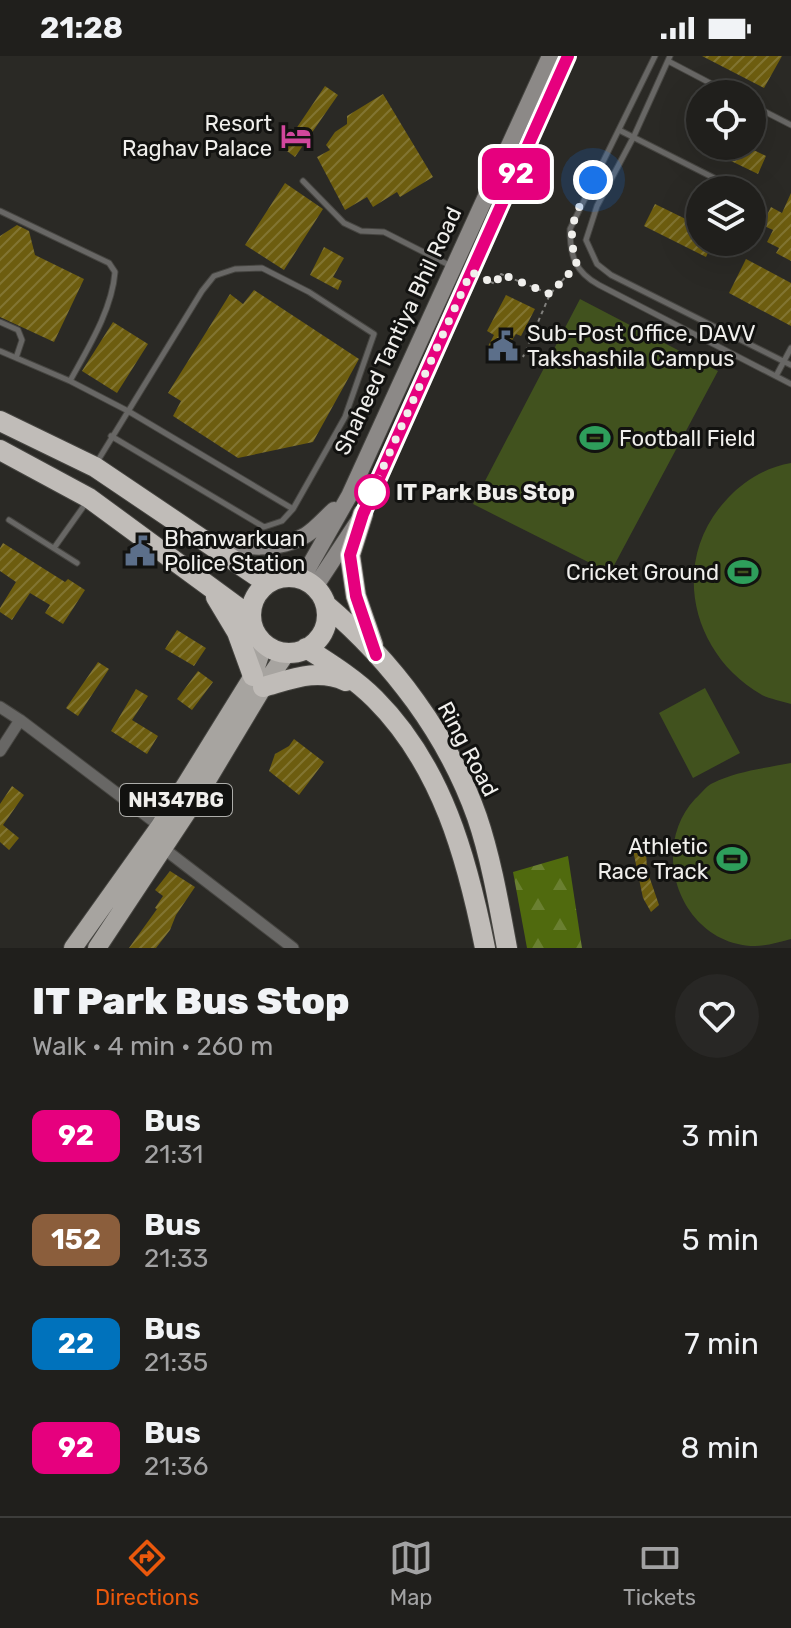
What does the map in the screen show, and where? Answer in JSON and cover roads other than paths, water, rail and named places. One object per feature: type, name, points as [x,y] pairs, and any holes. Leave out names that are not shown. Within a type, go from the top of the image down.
[{"type":"highway","points":[[0,421],[95,467],[267,583]]},
{"type":"highway","points":[[0,450],[89,498],[251,617]]},
{"type":"highway","points":[[363,514],[350,555],[356,596],[376,655]]},
{"type":"highway","points":[[296,650],[323,630],[326,605],[308,583],[284,577],[267,583],[255,598],[251,617],[255,632],[264,643],[277,651],[296,650],[344,673],[375,699],[411,740],[445,805],[471,877],[485,948]]},
{"type":"highway","points":[[207,584],[237,632],[258,681],[314,674],[331,675],[346,681],[392,727],[445,805]]},
{"type":"highway","name":"Ring Road","points":[[326,605],[352,628],[410,694],[441,739],[477,817],[507,948]]},
{"type":"main road","name":"Shaheed Tantiya Bhil Road","points":[[308,583],[550,56]]},
{"type":"main road","points":[[308,583],[363,514],[568,56]]},
{"type":"main road","points":[[453,267],[471,272]]},
{"type":"main road","points":[[208,541],[248,547],[281,545],[307,535],[349,496]]},
{"type":"main road","name":"NH347BG","points":[[97,948],[197,797],[258,681],[264,643]]},
{"type":"main road","name":"NH347BG","points":[[73,948],[258,681],[296,650]]},
{"type":"street","points":[[0,707],[160,826]]},
{"type":"street","points":[[0,751],[20,720]]},
{"type":"street","points":[[163,848],[293,948]]},
{"type":"lane","points":[[655,56],[570,229],[570,243],[577,265],[583,276],[791,384]]},
{"type":"lane","points":[[707,80],[669,58],[634,136],[597,206],[586,240],[597,264],[611,275],[791,365]]},
{"type":"lane","points":[[766,112],[791,125]]},
{"type":"lane","points":[[619,130],[711,176]]},
{"type":"lane","points":[[303,181],[344,223],[361,231],[384,232],[453,267]]},
{"type":"lane","points":[[0,211],[109,263],[115,272],[114,287],[98,326],[70,381]]},
{"type":"lane","points":[[95,467],[111,436],[214,276],[235,269],[262,268],[309,292],[374,334],[345,417],[293,509],[282,521],[264,527],[111,436]]},
{"type":"lane","points":[[0,322],[18,330],[22,340],[16,358]]},
{"type":"lane","points":[[776,376],[791,348]]},
{"type":"lane","points":[[0,351],[70,381],[128,411],[293,509]]},
{"type":"lane","points":[[54,548],[89,498]]},
{"type":"lane","points":[[9,520],[77,563]]},
{"type":"place","name":"Resort Raghav Palace","points":[[296,136]]},
{"type":"place","name":"Sub-Post Office, DAVV Takshashila Campus","points":[[503,346]]},
{"type":"place","name":"Football Field","points":[[595,438]]},
{"type":"place","name":"IT Park Bus Stop","points":[[372,492]]},
{"type":"place","name":"Bhanwarkuan Police Station","points":[[140,551]]},
{"type":"place","name":"Cricket Ground","points":[[743,572]]},
{"type":"place","name":"Athletic Race Track","points":[[732,859]]}]
